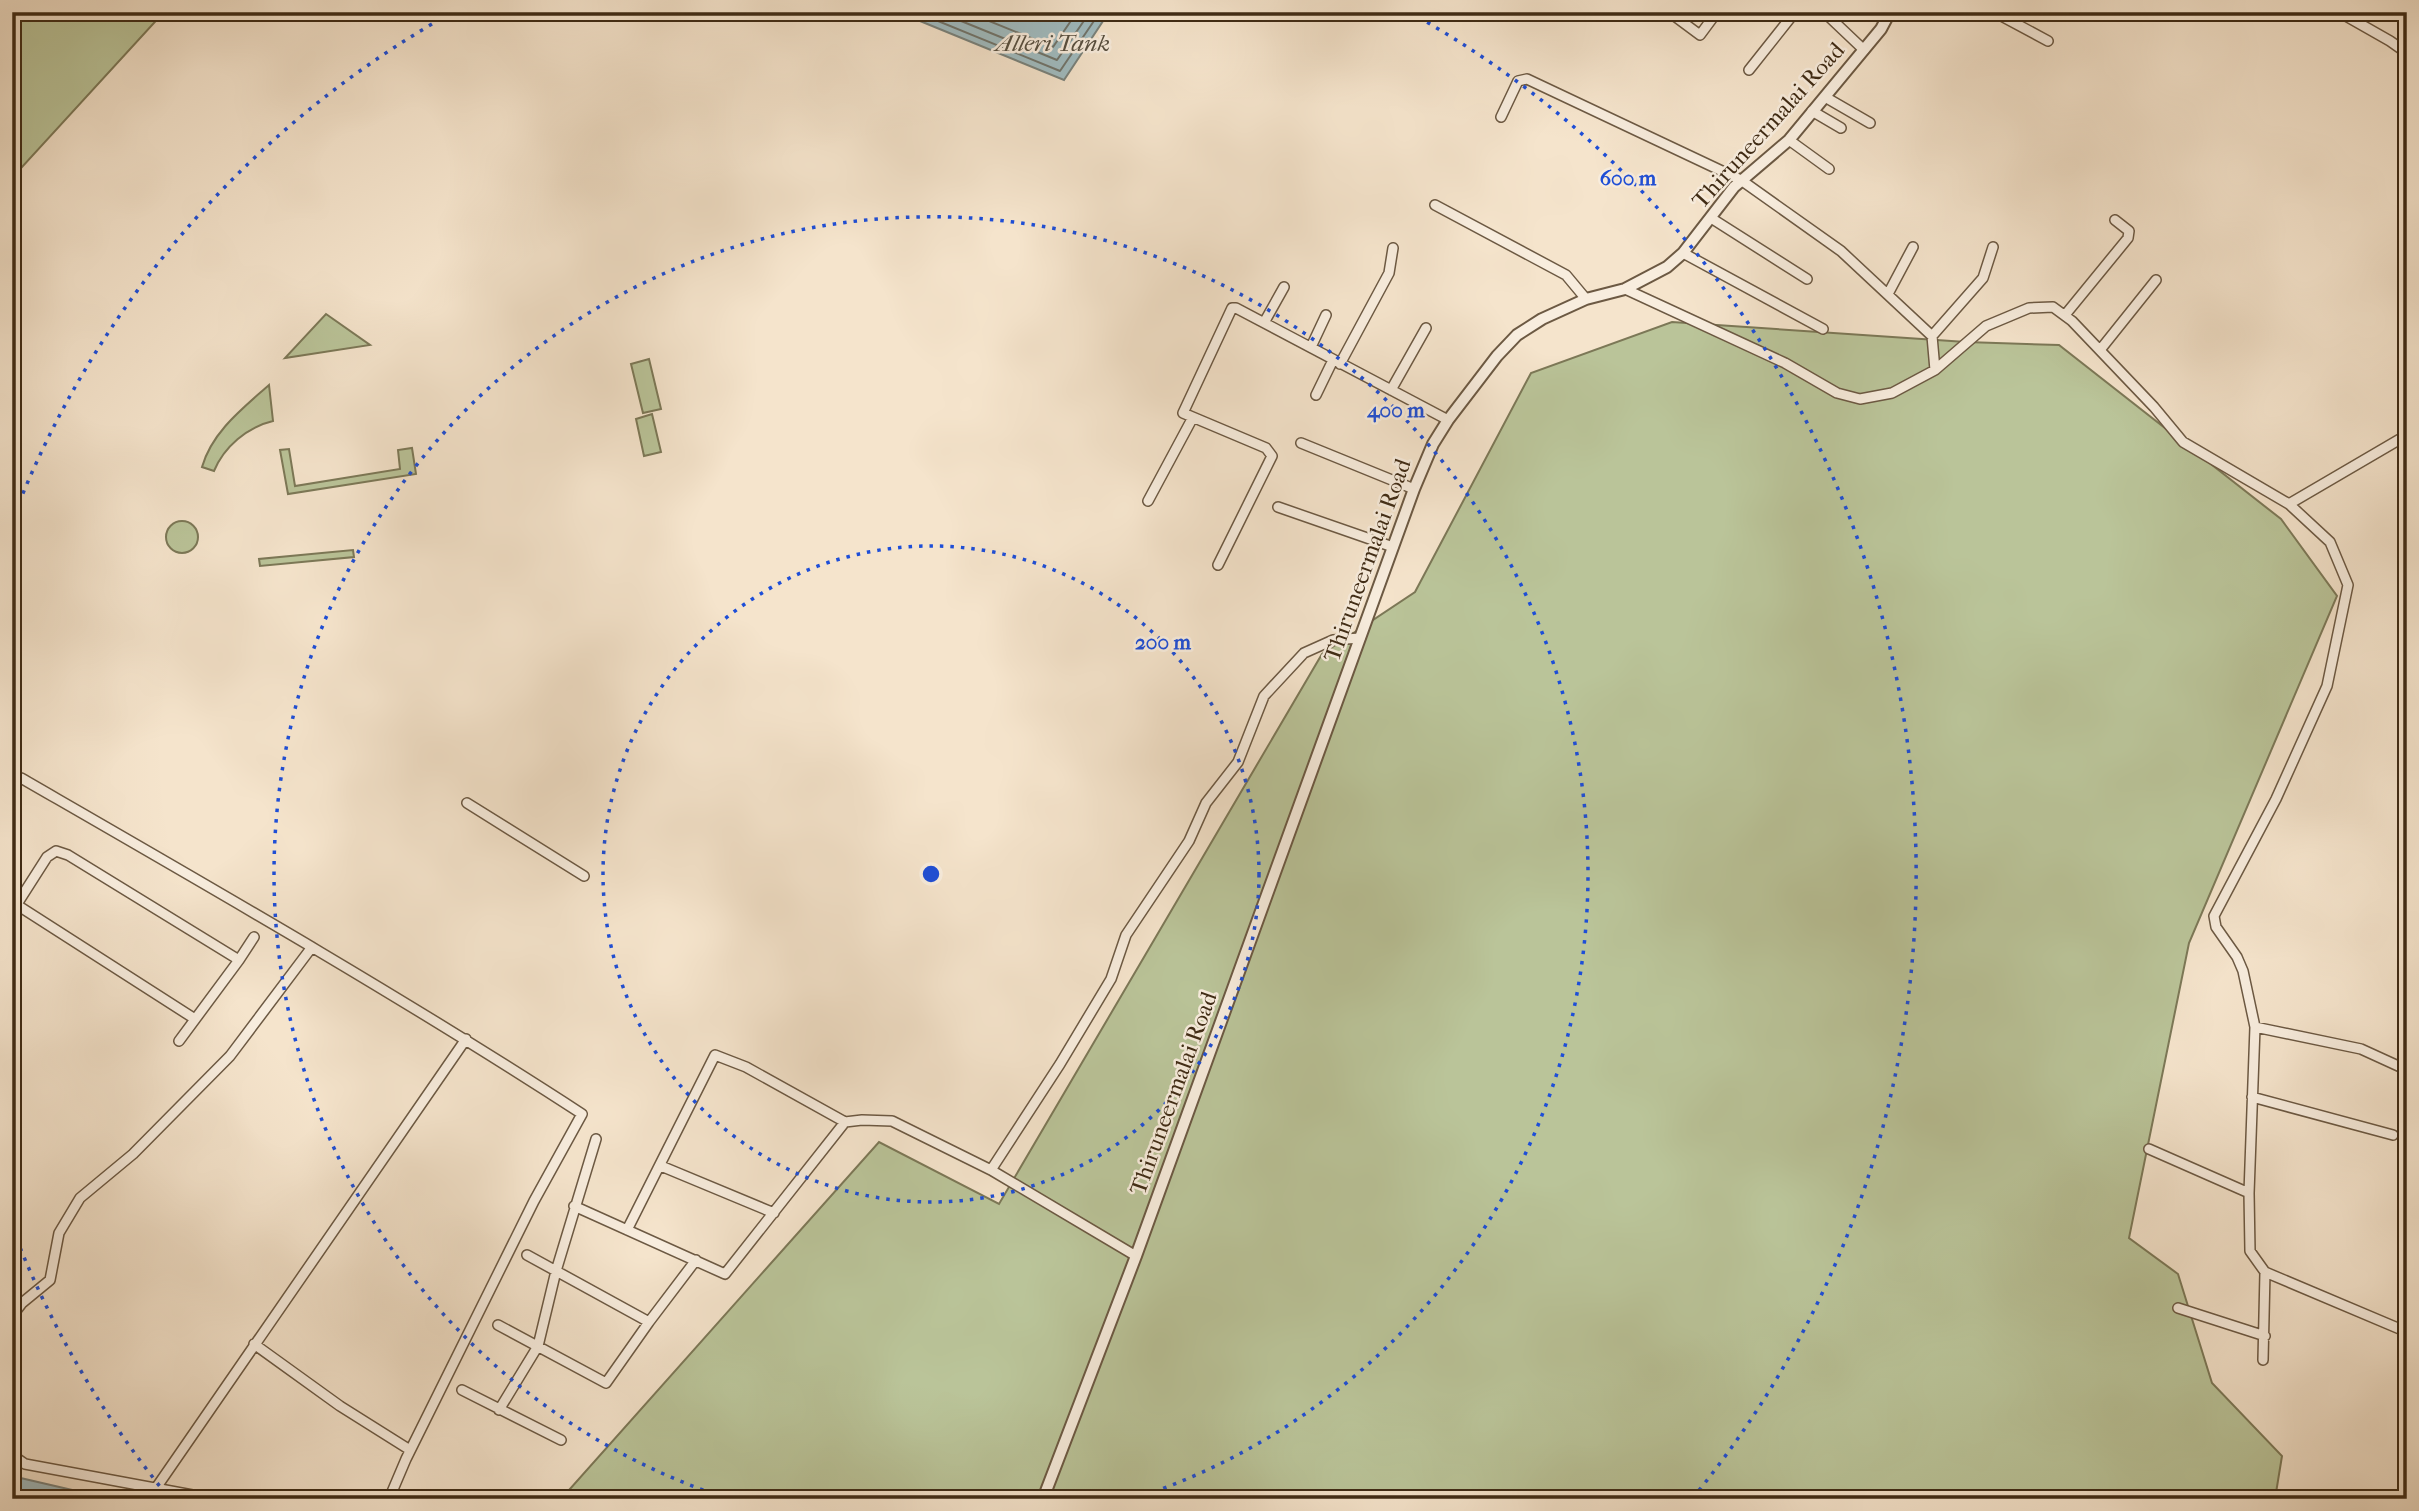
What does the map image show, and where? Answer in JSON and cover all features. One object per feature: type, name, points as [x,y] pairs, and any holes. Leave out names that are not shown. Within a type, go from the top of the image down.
[{"type":"street","points":[[1669,12],[1700,35],[1717,12]]},
{"type":"street","points":[[1749,70],[1795,12]]},
{"type":"street","points":[[1824,12],[1864,50]]},
{"type":"street","name":"Thiruneermalai Road","points":[[1043,1499],[1136,1256],[1414,489],[1433,444],[1497,356],[1517,335],[1542,319],[1586,299],[1625,289],[1667,267],[1683,253],[1741,180],[1789,140],[1881,29],[1890,12]]},
{"type":"street","points":[[1994,12],[2048,41]]},
{"type":"street","points":[[2339,12],[2407,53]]},
{"type":"street","points":[[1501,117],[1518,81],[1527,79],[1741,180],[1841,251],[1932,336],[1935,370]]},
{"type":"street","points":[[1825,97],[1870,123]]},
{"type":"street","points":[[1812,111],[1841,128]]},
{"type":"street","points":[[1789,140],[1829,169]]},
{"type":"street","points":[[1435,205],[1566,275],[1586,299]]},
{"type":"street","points":[[1711,218],[1807,279]]},
{"type":"street","points":[[2065,315],[2128,238],[2129,231],[2115,220]]},
{"type":"street","points":[[1888,293],[1913,247]]},
{"type":"street","points":[[1932,336],[1983,278],[1993,247]]},
{"type":"street","points":[[1316,394],[1389,273],[1393,248]]},
{"type":"street","points":[[1683,253],[1824,329]]},
{"type":"street","points":[[2099,350],[2156,280]]},
{"type":"street","points":[[1265,321],[1284,287]]},
{"type":"street","points":[[1625,289],[1785,363],[1837,393],[1860,399],[1892,393],[1935,370],[1986,326],[2029,308],[2053,307],[2065,315],[2154,407],[2183,442],[2289,504],[2330,542],[2348,585],[2327,687],[2276,799],[2214,916],[2216,927],[2237,957],[2243,971],[2255,1027],[2249,1193],[2250,1251],[2266,1272],[2407,1332]]},
{"type":"street","points":[[1218,565],[1272,456],[1266,448],[1185,416],[1183,410],[1229,311],[1237,308],[1265,321],[1448,420]]},
{"type":"street","points":[[1311,347],[1326,315]]},
{"type":"street","points":[[1391,390],[1426,328]]},
{"type":"street","points":[[1148,501],[1192,419]]},
{"type":"street","points":[[2289,504],[2407,435]]},
{"type":"street","points":[[1301,443],[1414,489]]},
{"type":"street","points":[[1278,507],[1393,548]]},
{"type":"street","points":[[991,1170],[1111,979],[1126,935],[1189,841],[1206,803],[1238,762],[1264,696],[1304,653],[1333,640],[1360,638]]},
{"type":"street","points":[[21,778],[466,1039],[582,1114],[534,1201],[410,1450],[389,1499]]},
{"type":"street","points":[[467,803],[584,876]]},
{"type":"street","points":[[195,1019],[14,903],[47,857],[56,852],[68,855],[239,960]]},
{"type":"street","points":[[179,1041],[254,937]]},
{"type":"street","points":[[12,1316],[22,1303],[50,1280],[59,1233],[80,1198],[133,1154],[230,1056],[312,947]]},
{"type":"street","points":[[2255,1027],[2361,1049],[2407,1070]]},
{"type":"street","points":[[156,1488],[466,1039]]},
{"type":"street","points":[[627,1230],[715,1055],[746,1067],[845,1122],[892,1121],[991,1170],[1136,1256]]},
{"type":"street","points":[[2252,1097],[2393,1135]]},
{"type":"street","points":[[574,1206],[725,1274],[845,1122]]},
{"type":"street","points":[[499,1410],[538,1346],[574,1206],[596,1139]]},
{"type":"street","points":[[2149,1149],[2249,1193]]},
{"type":"street","points":[[661,1166],[774,1213]]},
{"type":"street","points":[[527,1255],[649,1322]]},
{"type":"street","points":[[498,1325],[606,1383],[695,1260]]},
{"type":"street","points":[[2263,1360],[2266,1272]]},
{"type":"street","points":[[2178,1308],[2265,1336]]},
{"type":"street","points":[[254,1344],[340,1406],[410,1450]]},
{"type":"street","points":[[462,1390],[561,1440]]},
{"type":"street","points":[[12,1455],[25,1464],[214,1499]]},
{"type":"green space","points":[[12,12],[164,12],[12,178]]},
{"type":"green space","points":[[326,314],[370,345],[285,358]]},
{"type":"green space","points":[[1672,322],[1966,342],[2059,345],[2281,519],[2337,596],[2189,943],[2129,1238],[2178,1274],[2212,1383],[2282,1456],[2275,1499],[561,1499],[879,1142],[999,1204],[1322,654],[1415,592],[1531,373]]},
{"type":"green space","points":[[649,359],[661,409],[643,413],[631,364]]},
{"type":"green space","points":[[269,385],[273,421],[254,428],[238,439],[218,462],[214,471],[202,467],[220,432]]},
{"type":"green space","points":[[652,414],[661,452],[644,456],[636,419]]},
{"type":"green space","points":[[412,448],[416,474],[288,494],[280,450],[289,449],[295,486],[400,469],[398,450]]},
{"type":"green space","points":[[182,521],[193,526],[198,537],[193,548],[182,553],[171,548],[166,537],[171,526]]},
{"type":"green space","points":[[353,550],[354,557],[260,566],[259,559]]},
{"type":"water","name":"Alleri Tank","points":[[898,12],[1109,12],[1064,80]]},
{"type":"water","points":[[12,1476],[111,1499],[12,1499]]}]
